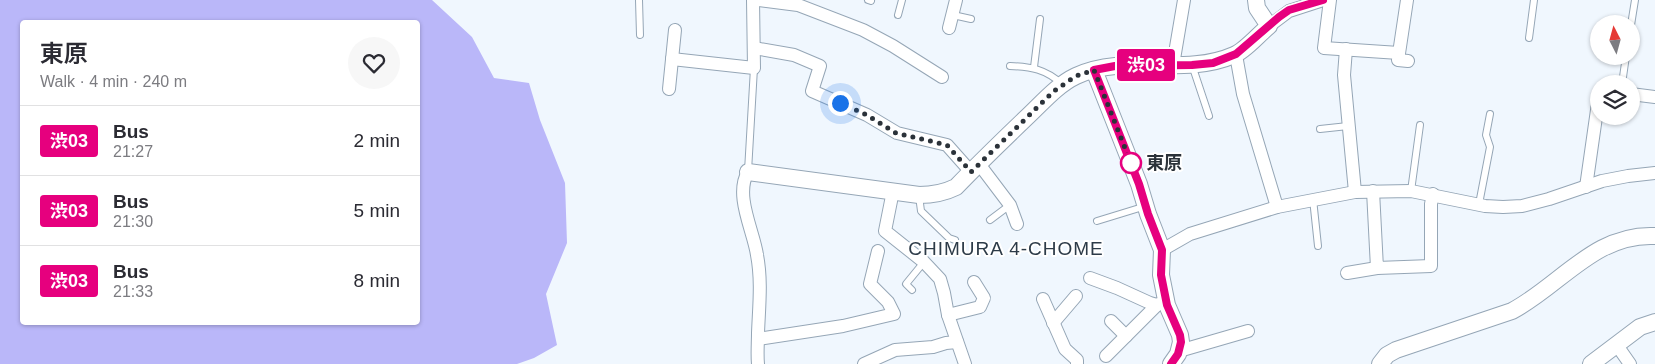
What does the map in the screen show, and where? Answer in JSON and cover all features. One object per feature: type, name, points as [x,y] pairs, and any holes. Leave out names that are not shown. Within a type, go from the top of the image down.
[{"type":"street","points":[[672,59],[754,68],[753,0]]},
{"type":"street","points":[[759,0],[798,5],[863,30],[893,46],[942,77]]},
{"type":"street","points":[[949,28],[956,0]]},
{"type":"street","points":[[1173,65],[1184,0]]},
{"type":"street","points":[[1256,0],[1257,8],[1268,26]]},
{"type":"street","points":[[758,364],[760,280],[757,254],[745,210],[745,177],[748,172],[919,195],[946,192],[956,187],[1062,84],[1076,76],[1115,66],[1213,63],[1236,54],[1289,10],[1323,0]]},
{"type":"street","points":[[1330,0],[1324,48],[1403,57],[1407,0]]},
{"type":"street","points":[[669,89],[675,30]]},
{"type":"street","points":[[754,48],[794,55],[820,66],[812,91],[867,115],[896,133],[947,145],[975,168],[1010,204],[1017,224]]},
{"type":"street","points":[[1346,50],[1344,76],[1352,104],[1348,126],[1355,192]]},
{"type":"street","points":[[1236,54],[1243,94],[1277,207]]},
{"type":"street","points":[[1094,70],[1139,184],[1162,250],[1162,303],[1180,335],[1175,357]]},
{"type":"street","points":[[1640,95],[1655,97]]},
{"type":"street","points":[[1586,187],[1595,125]]},
{"type":"street","points":[[1162,250],[1190,234],[1277,207],[1355,192],[1411,191],[1479,204],[1503,207],[1522,206],[1549,200],[1602,181],[1655,172]]},
{"type":"street","points":[[894,191],[885,231],[924,262],[940,279],[948,315],[965,364]]},
{"type":"street","points":[[1373,192],[1377,268]]},
{"type":"street","points":[[1347,273],[1377,268],[1431,266],[1431,204],[1433,194]]},
{"type":"street","points":[[1380,364],[1387,355],[1396,350],[1512,311],[1526,304],[1593,253],[1608,244],[1623,238],[1655,236]]},
{"type":"street","points":[[758,339],[806,329],[843,326],[894,314],[888,302],[870,284],[878,251]]},
{"type":"street","points":[[1090,278],[1150,303],[1162,303]]},
{"type":"street","points":[[948,315],[980,307],[984,298],[980,286]]},
{"type":"street","points":[[1053,323],[1076,296]]},
{"type":"street","points":[[1043,299],[1065,349],[1077,360],[1077,364]]},
{"type":"street","points":[[1106,356],[1162,303]]},
{"type":"street","points":[[1111,321],[1126,336]]},
{"type":"street","points":[[1591,364],[1640,327],[1655,322]]},
{"type":"street","points":[[1175,357],[1248,331]]},
{"type":"street","points":[[871,362],[895,350],[933,347],[946,342],[957,342]]},
{"type":"street","points":[[1616,344],[1630,364]]},
{"type":"lane","points":[[639,0],[640,36]]},
{"type":"lane","points":[[898,15],[902,0]]},
{"type":"lane","points":[[1529,38],[1534,0]]},
{"type":"lane","points":[[1633,15],[1635,0]]},
{"type":"lane","points":[[953,15],[971,18]]},
{"type":"lane","points":[[1034,67],[1040,19]]},
{"type":"lane","points":[[1192,65],[1209,116]]},
{"type":"lane","points":[[1010,66],[1034,67],[1056,78],[1062,84]]},
{"type":"lane","points":[[748,172],[754,68]]},
{"type":"lane","points":[[1479,204],[1490,147],[1483,135],[1490,114]]},
{"type":"lane","points":[[1411,191],[1420,125]]},
{"type":"lane","points":[[1320,130],[1348,126]]},
{"type":"lane","points":[[1410,133],[1419,134]]},
{"type":"lane","points":[[919,195],[921,211],[949,238],[955,240]]},
{"type":"lane","points":[[1314,199],[1318,246]]},
{"type":"lane","points":[[990,220],[1010,204]]},
{"type":"lane","points":[[1097,221],[1146,206]]},
{"type":"lane","points":[[935,235],[941,230]]},
{"type":"lane","points":[[912,290],[906,284],[924,262]]},
{"type":"shaded area","points":[[0,0],[432,0],[472,37],[494,78],[529,83],[540,120],[565,183],[567,243],[546,294],[557,345],[534,358],[517,364],[0,364]]},
{"type":"bus line","name":"渋03","points":[[1171,364],[1178,354],[1181,342],[1177,326],[1167,305],[1161,275],[1162,250],[1139,184],[1094,70],[1115,66],[1213,63],[1236,54],[1289,10],[1323,0]]},
{"type":"place","name":"東原","points":[[1131,163]]},
{"type":"district","name":"CHIMURA 4-CHOME","points":[[1006,248]]},
{"type":"route","points":[[840,103],[867,115],[896,133],[947,145],[971,172],[1062,84],[1076,76],[1094,70],[1133,168],[1131,163]]}]
